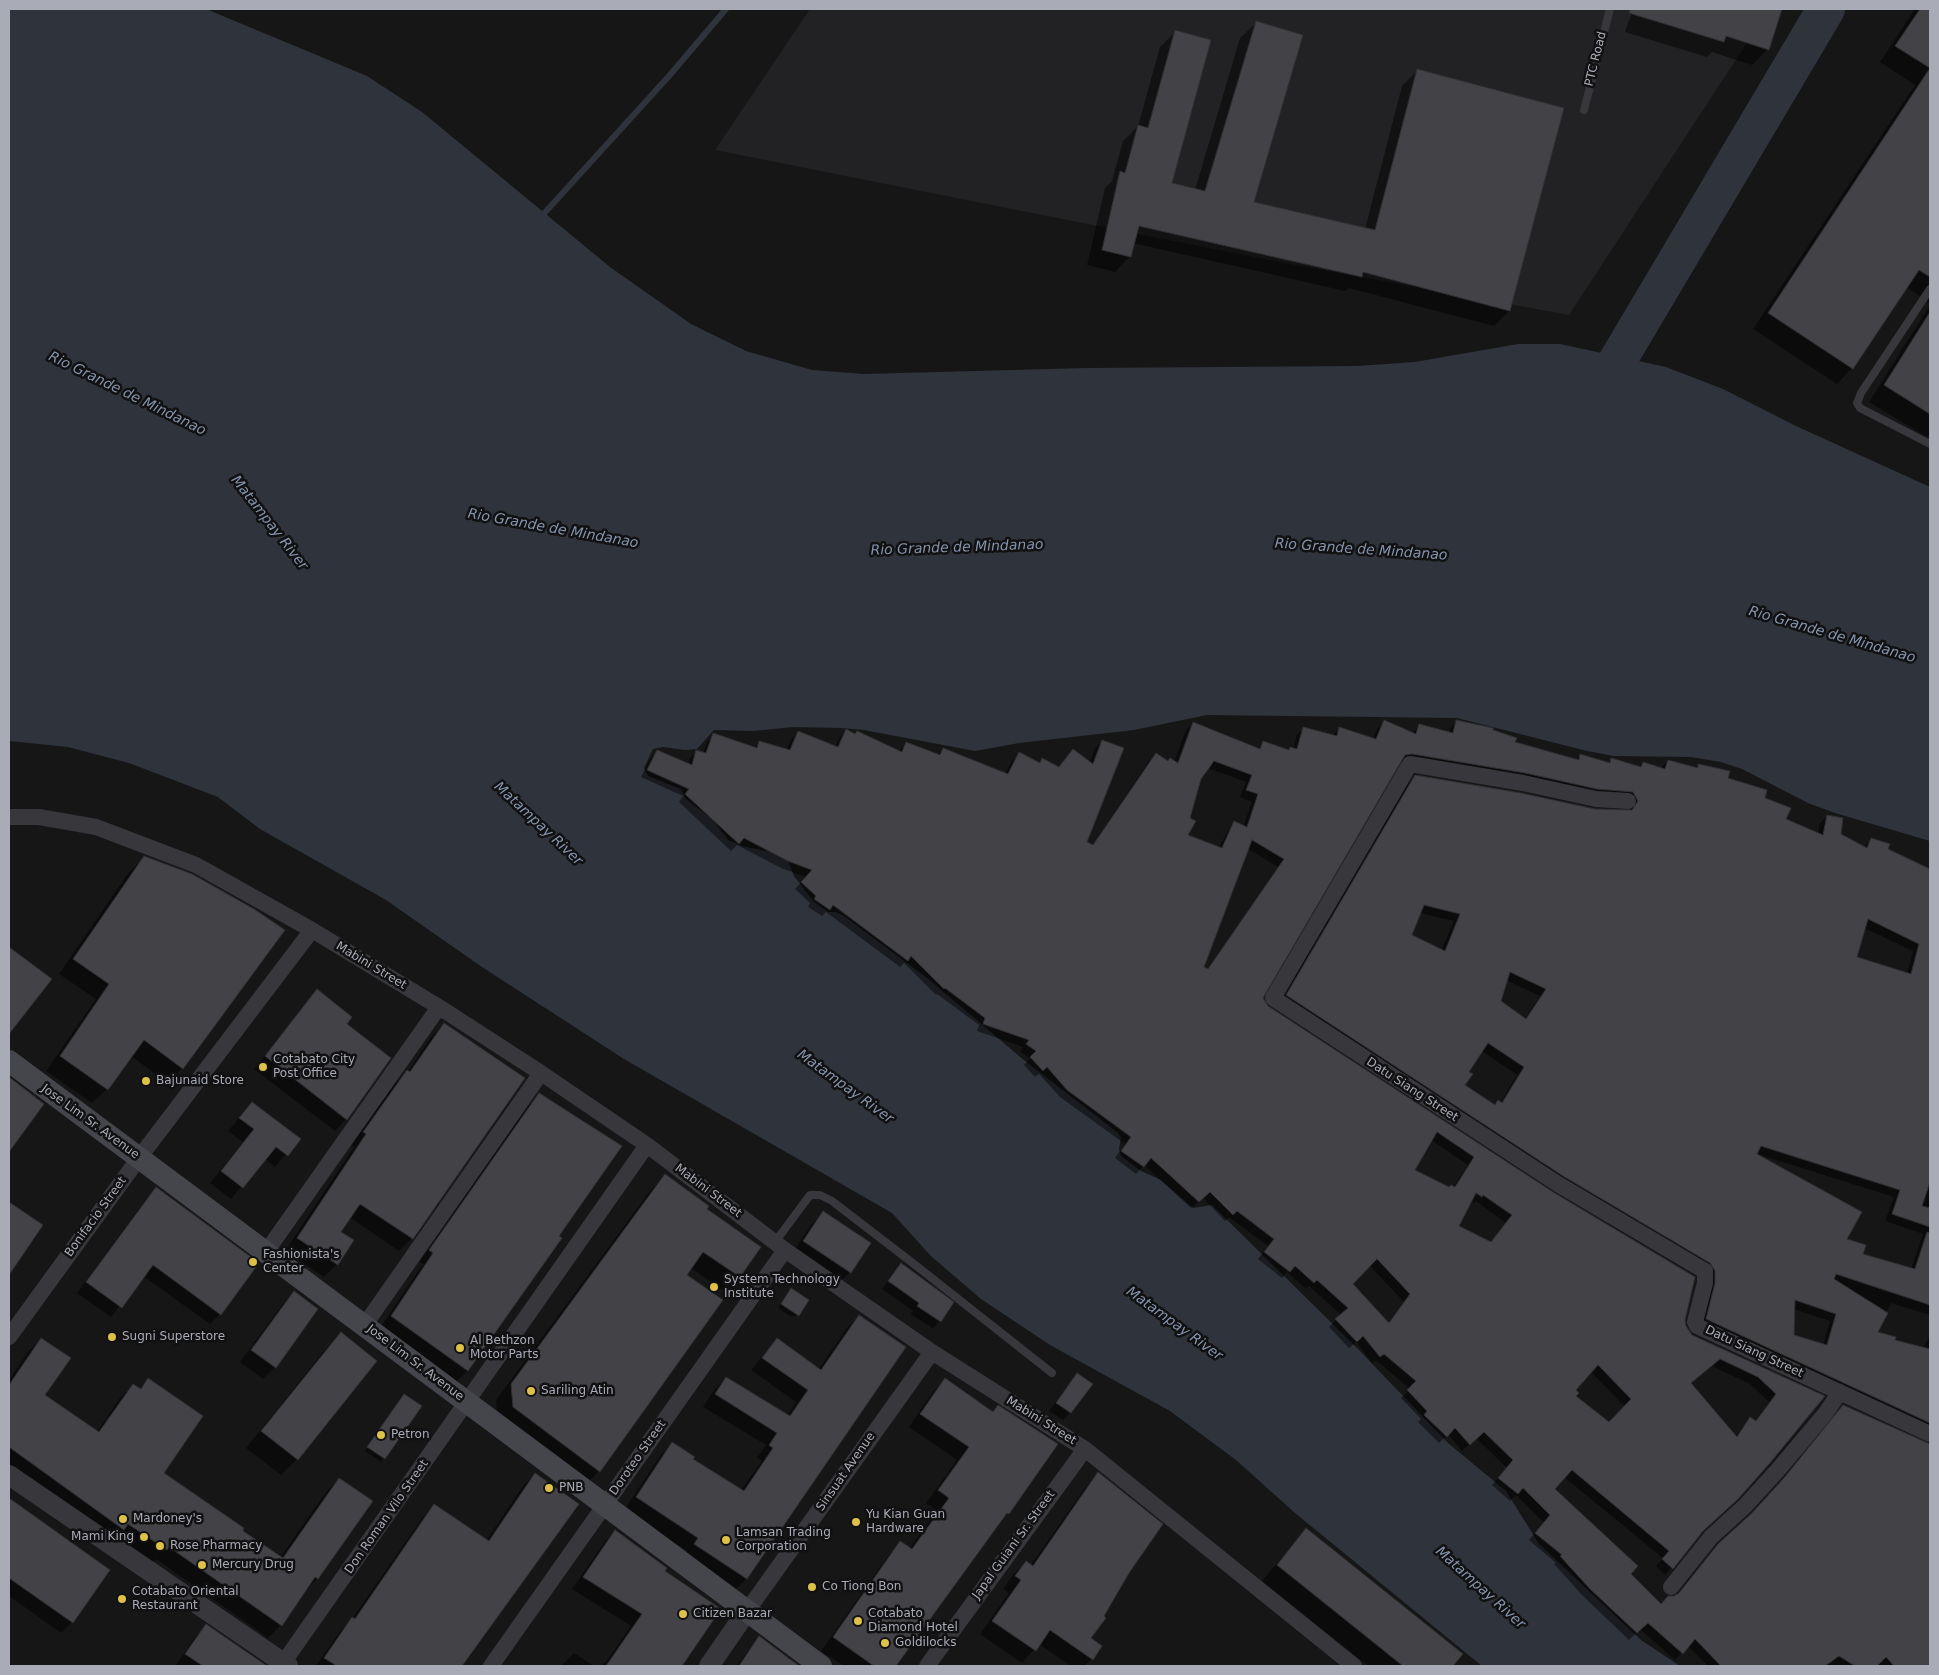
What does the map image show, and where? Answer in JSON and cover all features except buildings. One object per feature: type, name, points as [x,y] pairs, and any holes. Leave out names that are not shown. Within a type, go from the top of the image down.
[{"type":"main road","name":"Jose Lim Sr. Avenue","points":[[9,1062],[821,1666]]},
{"type":"street","name":"Datu Siang Street","points":[[1628,801],[1596,799],[1514,782],[1410,764],[1273,998],[1558,1184],[1705,1271],[1705,1283],[1695,1322],[1697,1326],[1930,1434]]},
{"type":"street","name":"Mabini Street","points":[[9,817],[39,817],[62,820],[118,834],[196,865],[312,930],[439,1007],[541,1073],[647,1146],[780,1246],[932,1352],[1085,1448],[1354,1666]]},
{"type":"street","name":"Bonifacio Street","points":[[9,1337],[139,1158],[312,930]]},
{"type":"street","points":[[266,1252],[439,1007]]},
{"type":"street","points":[[364,1326],[541,1073]]},
{"type":"street","name":"Don Roman Vilo Street","points":[[284,1665],[647,1146]]},
{"type":"street","name":"Doroteo Street","points":[[492,1666],[605,1505],[780,1246]]},
{"type":"street","name":"Sinsuat Avenue","points":[[709,1666],[932,1352]]},
{"type":"street","points":[[1671,1587],[1711,1537],[1745,1506],[1777,1471],[1825,1414],[1840,1392]]},
{"type":"street","name":"Japal Guiani Sr. Street","points":[[927,1666],[1085,1448]]},
{"type":"street","points":[[9,1475],[284,1665]]},
{"type":"lane","name":"PTC Road","points":[[1584,110],[1610,9]]},
{"type":"lane","points":[[1930,289],[1861,393],[1857,403],[1860,408],[1930,444]]},
{"type":"lane","points":[[780,1246],[810,1195],[820,1195],[854,1218],[1052,1373]]},
{"type":"shaded area","points":[[810,9],[1769,9],[1569,315],[1284,263],[715,150]]},
{"type":"water","points":[[9,9],[206,9],[367,76],[422,112],[610,267],[691,324],[746,351],[812,370],[864,374],[1087,368],[1357,366],[1415,362],[1518,344],[1560,344],[1666,367],[1723,389],[1796,426],[1930,487],[1930,841],[1835,813],[1808,803],[1742,769],[1721,762],[1691,757],[1614,756],[1457,718],[1207,715],[1134,730],[1019,743],[975,751],[864,730],[841,728],[793,727],[753,731],[714,730],[697,749],[685,750],[663,747],[653,749],[644,768],[648,776],[681,789],[686,799],[713,820],[728,840],[742,846],[766,851],[772,849],[786,856],[794,876],[814,902],[828,912],[836,912],[844,916],[927,978],[1025,1061],[1117,1132],[1121,1137],[1119,1149],[1121,1156],[1141,1171],[1161,1180],[1193,1208],[1212,1205],[1358,1349],[1448,1443],[1506,1491],[1539,1544],[1641,1640],[1680,1666],[1482,1666],[1295,1513],[1236,1460],[1170,1411],[1050,1345],[981,1299],[931,1256],[892,1213],[624,1059],[482,967],[386,900],[260,829],[218,797],[129,763],[68,747],[9,741]]},
{"type":"waterway","points":[[539,219],[669,76],[726,9]]},
{"type":"waterway","points":[[1593,402],[1826,9]]},
{"type":"place","name":"Cotabato City Post Office","points":[[263,1067]]},
{"type":"place","name":"Bajunaid Store","points":[[146,1081]]},
{"type":"place","name":"Fashionista's Center","points":[[253,1262]]},
{"type":"place","name":"System Technology Institute","points":[[714,1287]]},
{"type":"place","name":"Sugni Superstore","points":[[112,1337]]},
{"type":"place","name":"Al Bethzon Motor Parts","points":[[460,1348]]},
{"type":"place","name":"Sariling Atin","points":[[531,1391]]},
{"type":"place","name":"Petron","points":[[381,1435]]},
{"type":"place","name":"PNB","points":[[549,1488]]},
{"type":"place","name":"Mardoney's","points":[[123,1519]]},
{"type":"place","name":"Yu Kian Guan Hardware","points":[[856,1522]]},
{"type":"place","name":"Mami King","points":[[144,1537]]},
{"type":"place","name":"Lamsan Trading Corporation","points":[[726,1540]]},
{"type":"place","name":"Rose Pharmacy","points":[[160,1546]]},
{"type":"place","name":"Mercury Drug","points":[[202,1565]]},
{"type":"place","name":"Co Tiong Bon","points":[[812,1587]]},
{"type":"place","name":"Cotabato Oriental Restaurant","points":[[122,1599]]},
{"type":"place","name":"Citizen Bazar","points":[[683,1614]]},
{"type":"place","name":"Cotabato Diamond Hotel","points":[[858,1621]]},
{"type":"place","name":"Goldilocks","points":[[885,1643]]},
{"type":"water label","name":"Rio Grande de Mindanao","points":[[127,394]]},
{"type":"water label","name":"Matampay River","points":[[269,523]]},
{"type":"water label","name":"Rio Grande de Mindanao","points":[[553,529]]},
{"type":"water label","name":"Rio Grande de Mindanao","points":[[957,548]]},
{"type":"water label","name":"Rio Grande de Mindanao","points":[[1361,550]]},
{"type":"water label","name":"Rio Grande de Mindanao","points":[[1832,635]]},
{"type":"water label","name":"Matampay River","points":[[538,824]]},
{"type":"water label","name":"Matampay River","points":[[845,1087]]},
{"type":"water label","name":"Matampay River","points":[[1174,1324]]},
{"type":"water label","name":"Matampay River","points":[[1480,1588]]}]
